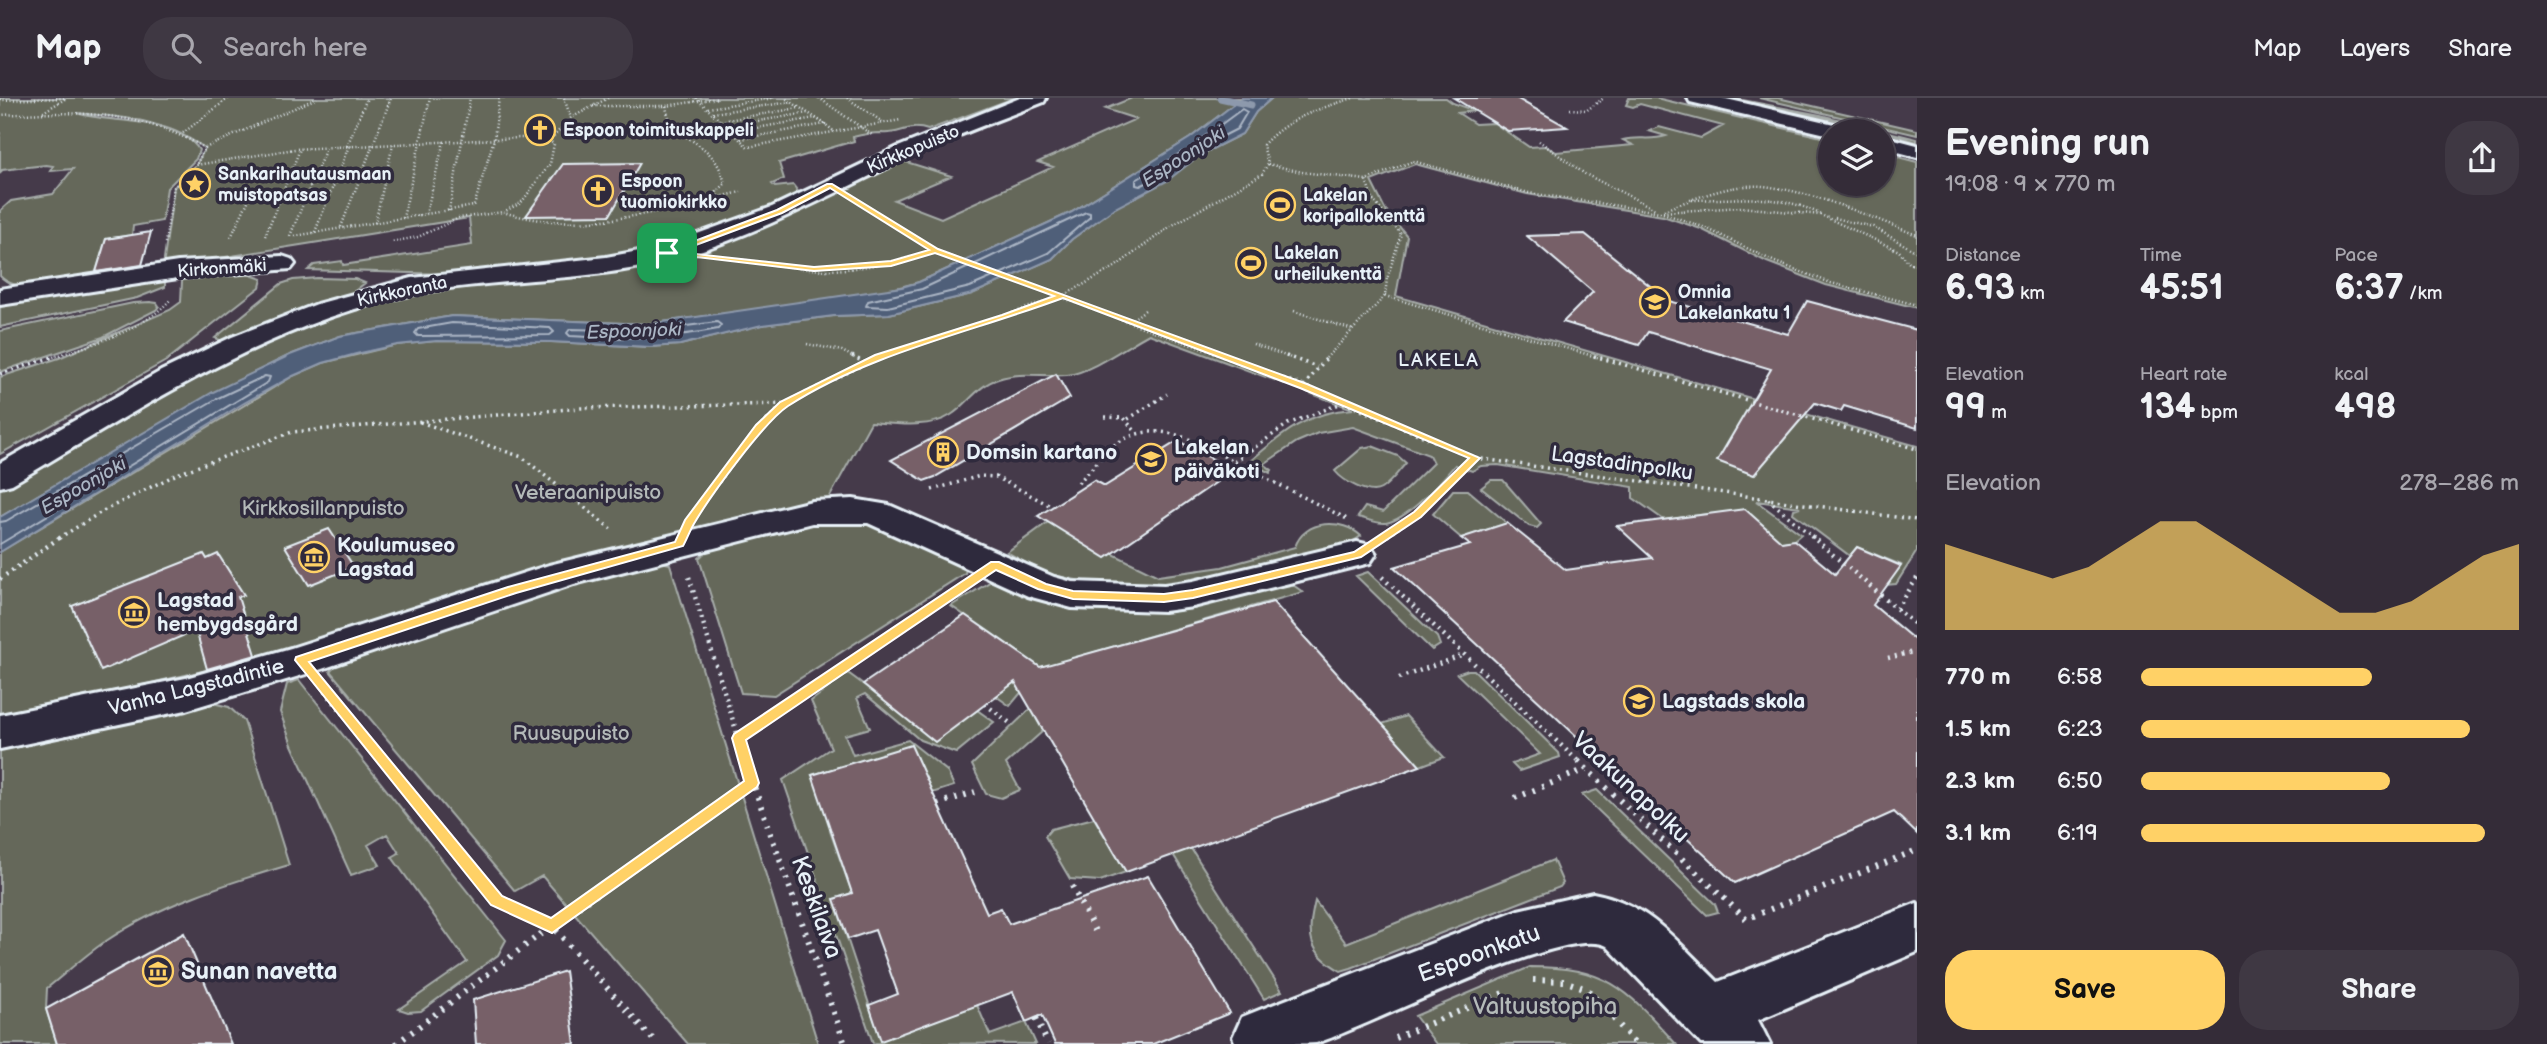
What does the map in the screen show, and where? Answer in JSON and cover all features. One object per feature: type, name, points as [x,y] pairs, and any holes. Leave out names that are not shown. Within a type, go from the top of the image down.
[{"type":"street","name":"Kirkkopuisto","points":[[830,185],[905,150],[1037,98]]},
{"type":"street","points":[[1697,98],[1818,123]]},
{"type":"street","points":[[1726,98],[1818,122]]},
{"type":"street","points":[[1895,138],[1917,144]]},
{"type":"street","points":[[1895,145],[1917,151]]},
{"type":"street","name":"Kirkkoranta","points":[[0,477],[172,377],[242,343],[327,310],[412,286],[483,276],[606,265],[667,253],[780,212],[830,185]]},
{"type":"street","name":"Kirkonmäki","points":[[0,297],[167,282],[278,247]]},
{"type":"street","name":"Vanha Lagstadintie","points":[[0,732],[186,694],[301,660],[473,602],[641,554],[813,512],[853,510],[876,513],[1042,587],[1073,595],[1164,598],[1193,594],[1369,536]]},
{"type":"street","name":"Espoonkatu","points":[[1262,1037],[1518,934],[1593,917],[1609,920],[1626,929],[1725,1028]]},
{"type":"street","points":[[1725,1028],[1917,927]]},
{"type":"path","points":[[0,100],[66,98],[42,113]]},
{"type":"path","points":[[183,133],[229,98]]},
{"type":"path","points":[[0,373],[93,342],[168,306],[167,282],[174,187],[196,165],[205,148],[317,98]]},
{"type":"path","points":[[315,233],[367,98]]},
{"type":"path","points":[[341,228],[391,98]]},
{"type":"path","points":[[403,218],[430,98]]},
{"type":"path","points":[[449,211],[470,98]]},
{"type":"path","points":[[290,237],[474,206],[495,139],[499,98]]},
{"type":"path","points":[[564,98],[571,118]]},
{"type":"path","points":[[196,165],[300,149],[444,141],[546,139],[553,136],[571,118],[608,98]]},
{"type":"path","points":[[593,106],[666,106],[697,99],[718,98]]},
{"type":"path","points":[[707,108],[774,98]]},
{"type":"path","points":[[785,98],[835,132]]},
{"type":"path","points":[[819,98],[876,137]]},
{"type":"path","points":[[847,98],[884,123]]},
{"type":"path","points":[[679,544],[689,522],[759,428],[784,404],[866,363],[1063,296],[1115,267],[1171,226],[1262,174],[1268,164],[1263,145],[1274,130],[1286,121],[1353,98]]},
{"type":"path","points":[[1570,109],[1587,110],[1604,101],[1604,98]]},
{"type":"path","points":[[697,99],[748,147],[863,127]]},
{"type":"path","points":[[712,114],[791,102]]},
{"type":"path","points":[[666,106],[666,114],[677,132],[700,144],[718,163],[725,184],[717,192],[718,197]]},
{"type":"path","points":[[720,121],[800,108]]},
{"type":"path","points":[[0,116],[42,113],[126,117],[151,121],[183,133],[205,148]]},
{"type":"path","points":[[726,126],[808,113]]},
{"type":"path","points":[[732,132],[815,118],[825,124]]},
{"type":"path","points":[[740,139],[825,124]]},
{"type":"path","points":[[557,125],[563,125]]},
{"type":"path","points":[[391,242],[418,237],[459,218],[503,212],[521,203],[550,164],[554,144],[546,139]]},
{"type":"path","points":[[426,214],[444,141]]},
{"type":"path","points":[[1539,141],[1585,174],[1660,212],[1706,228],[1740,247],[1831,283],[1917,305]]},
{"type":"path","points":[[374,223],[393,144]]},
{"type":"path","points":[[300,149],[262,241],[278,247],[290,237],[326,148]]},
{"type":"path","points":[[1268,164],[1302,172],[1366,180],[1413,161],[1529,193],[1660,212],[1741,207],[1821,215],[1873,227],[1917,252]]},
{"type":"path","points":[[1304,386],[1317,367],[1385,296],[1387,279],[1401,234],[1373,200],[1366,180]]},
{"type":"path","name":"Lagstadinpolku","points":[[830,185],[935,251],[1304,386],[1475,458],[1917,520]]},
{"type":"path","points":[[1660,212],[1708,193],[1761,186],[1827,201],[1917,235]]},
{"type":"path","points":[[503,212],[523,221],[630,217],[751,190]]},
{"type":"path","points":[[229,239],[251,195],[283,191]]},
{"type":"path","points":[[1688,200],[1782,200],[1803,203],[1821,215],[1899,251],[1910,264],[1917,265]]},
{"type":"path","points":[[579,221],[582,215]]},
{"type":"path","points":[[736,259],[814,269],[851,268],[891,263],[935,251]]},
{"type":"path","points":[[1385,296],[1917,449]]},
{"type":"path","points":[[1130,321],[1145,310]]},
{"type":"path","points":[[1294,311],[1353,330]]},
{"type":"path","points":[[807,344],[842,351],[866,363]]},
{"type":"path","points":[[1253,344],[1317,367]]},
{"type":"path","points":[[1128,419],[1167,394]]},
{"type":"path","points":[[1234,462],[1288,424],[1343,402]]},
{"type":"path","points":[[0,579],[41,547],[166,478],[251,444],[292,432],[581,408],[784,404]]},
{"type":"path","points":[[1078,483],[1114,445],[1136,432],[1122,415],[1105,417]]},
{"type":"path","points":[[416,420],[522,457],[641,554]]},
{"type":"path","name":"Vaakunapolku","points":[[1136,432],[1172,432],[1191,438],[1369,536],[1464,655],[1746,919],[1917,850]]},
{"type":"path","points":[[1369,536],[1417,514],[1475,458]]},
{"type":"path","points":[[932,490],[980,476],[996,477],[1051,506]]},
{"type":"path","points":[[1768,499],[1917,626]]},
{"type":"path","name":"Keskilaiva","points":[[679,544],[752,783],[845,1044]]},
{"type":"path","points":[[739,738],[995,565]]},
{"type":"path","points":[[1897,609],[1917,578]]},
{"type":"path","points":[[1888,658],[1917,651]]},
{"type":"path","points":[[1399,678],[1464,655]]},
{"type":"path","points":[[301,660],[497,901],[552,926],[657,1044]]},
{"type":"path","points":[[985,704],[1010,723]]},
{"type":"path","points":[[1515,798],[1586,769]]},
{"type":"path","points":[[396,1044],[552,926],[752,783]]},
{"type":"path","points":[[937,804],[975,792]]},
{"type":"path","points":[[1072,886],[1095,931]]},
{"type":"path","points":[[1521,985],[1534,980],[1564,981],[1587,989],[1636,1044]]},
{"type":"path","points":[[1381,1044],[1508,990]]},
{"type":"path","points":[[1036,1018],[1048,1044]]},
{"type":"green space","points":[[0,98],[1014,98],[928,130],[915,128],[861,135],[853,137],[854,141],[779,163],[784,179],[772,184],[775,187],[793,185],[801,195],[701,237],[617,259],[446,274],[308,270],[314,265],[342,261],[343,265],[472,245],[469,218],[163,267],[174,187],[196,165],[205,148],[180,134],[199,150],[196,159],[167,188],[162,221],[133,226],[132,235],[106,239],[94,278],[32,287],[9,283],[0,276],[0,211],[11,201],[53,194],[73,169],[50,171],[53,166],[46,165],[2,170],[0,174]],"holes":[[[77,113],[128,118],[169,129],[141,122]]]},
{"type":"green space","points":[[1132,98],[1242,98],[1190,138],[1072,212],[919,282],[881,292],[648,324],[452,316],[340,336],[290,355],[213,393],[0,517],[0,485],[198,371],[349,307],[418,289],[673,260],[745,234],[897,159],[951,176],[894,200],[941,218],[1053,167],[1038,162],[1136,119],[1105,109]]},
{"type":"green space","name":"Kirkkosillanpuisto","points":[[1272,98],[1446,98],[1475,111],[1458,113],[1475,124],[1494,123],[1529,147],[1545,146],[1556,152],[1633,145],[1623,140],[1666,136],[1649,131],[1659,127],[1701,138],[1723,126],[1640,104],[1633,107],[1626,105],[1629,98],[1656,98],[1818,136],[1818,196],[1895,196],[1895,156],[1917,162],[1917,308],[1826,285],[1767,262],[1701,229],[1663,216],[1527,194],[1415,164],[1371,181],[1385,209],[1407,236],[1396,296],[1917,446],[1917,551],[1896,584],[1885,585],[1901,565],[1857,547],[1850,556],[1793,513],[1794,509],[1800,507],[1756,501],[1801,534],[1794,540],[1782,542],[1758,521],[1720,525],[1706,514],[1664,520],[1633,498],[1633,487],[1498,465],[1481,466],[1472,471],[1455,465],[1424,499],[1395,520],[1383,523],[1358,517],[1365,507],[1383,512],[1433,463],[1429,455],[1353,427],[1318,433],[1297,442],[1264,464],[1272,470],[1270,473],[1249,462],[1285,433],[1309,419],[1353,409],[1149,334],[1098,364],[1076,373],[1015,375],[991,382],[957,411],[943,419],[912,424],[871,422],[826,504],[505,578],[410,609],[372,627],[328,642],[0,718],[0,552],[293,376],[323,363],[397,345],[436,341],[551,342],[650,347],[680,345],[761,325],[834,316],[889,314],[972,294],[1052,259],[1072,239],[1115,208],[1200,155],[1242,134],[1256,112]]},
{"type":"green space","points":[[1732,98],[1836,119],[1828,119]]},
{"type":"green space","points":[[1759,98],[1778,98],[1869,119],[1849,119]]},
{"type":"green space","points":[[1895,125],[1917,130],[1917,135],[1895,130]]},
{"type":"green space","points":[[1895,134],[1917,139],[1917,142],[1895,135]]},
{"type":"green space","points":[[245,273],[262,279],[260,287],[166,361],[0,454],[0,377],[59,358],[170,310],[181,302],[182,281],[190,275]]},
{"type":"green space","points":[[165,278],[165,287],[137,298],[0,327],[0,302]]},
{"type":"green space","points":[[317,278],[355,279],[365,283],[352,293],[225,342],[215,338],[281,284]]},
{"type":"green space","points":[[133,303],[157,303],[159,306],[156,310],[103,337],[0,372],[0,331]]},
{"type":"green space","points":[[1372,446],[1398,456],[1406,463],[1388,484],[1376,491],[1356,486],[1335,471],[1362,448]]},
{"type":"green space","points":[[1491,480],[1503,480],[1541,524],[1537,528],[1529,526],[1481,488]]},
{"type":"green space","points":[[1453,490],[1468,490],[1507,523],[1461,538],[1433,514]]},
{"type":"green space","points":[[866,519],[967,565],[965,573],[774,695],[741,693],[699,558],[708,550],[808,520]]},
{"type":"green space","points":[[1048,522],[1158,576],[1222,567],[1295,547],[1307,531],[1325,524],[1344,526],[1361,536],[1343,548],[1187,583],[1090,583],[1044,573],[1007,552]]},
{"type":"green space","name":"Ruusupuisto","points":[[653,560],[670,564],[818,1044],[688,1044],[542,876],[515,891],[330,671],[340,659],[613,567]]},
{"type":"green space","points":[[1368,572],[1437,637],[1440,645],[1432,650],[1356,576]]},
{"type":"green space","points":[[1001,575],[1042,594],[1281,585],[1293,585],[1303,592],[1070,659],[1282,991],[1264,999],[1079,705],[1036,718],[1043,731],[1006,764],[1020,790],[1001,798],[986,794],[972,765],[1028,711],[1064,688],[1039,671],[1010,706],[996,696],[1037,665],[951,606]]},
{"type":"green space","points":[[1474,670],[1559,753],[1560,757],[1519,771],[1512,764],[1540,754],[1457,674]]},
{"type":"green space","points":[[848,673],[863,684],[977,710],[994,722],[956,753],[920,740],[865,694],[857,698],[870,728],[845,735],[853,755],[908,740],[947,771],[954,786],[932,793],[911,746],[812,775],[856,823],[830,831],[852,893],[834,899],[881,1040],[977,1005],[990,1035],[1026,1022],[1036,1044],[873,1043],[783,780],[831,748],[811,701]]},
{"type":"green space","points":[[299,680],[506,940],[498,955],[421,1011],[408,1012],[399,1009],[467,962],[392,857],[399,853],[387,834],[368,845],[380,865],[351,875],[292,745],[280,712],[287,684]]},
{"type":"green space","points":[[204,701],[229,707],[244,721],[289,865],[194,896],[149,916],[106,941],[47,988],[46,1009],[57,1044],[0,1044],[0,746]]},
{"type":"green space","points":[[1406,716],[1444,757],[1420,766],[1382,724]]},
{"type":"green space","points":[[1597,790],[1715,904],[1718,912],[1707,915],[1582,795]]},
{"type":"green space","points":[[1094,818],[1126,872],[1100,881],[1070,879],[1045,836],[1051,829]]},
{"type":"green space","points":[[1553,860],[1563,883],[1560,887],[1351,968],[1341,971],[1330,964],[1321,957],[1312,942],[1311,924],[1315,901],[1346,943]]},
{"type":"green space","name":"Valtuustopiha","points":[[1530,967],[1579,971],[1613,985],[1643,1009],[1676,1044],[1436,1044],[1415,1016]]},
{"type":"water","name":"Espoonjoki","points":[[1242,98],[1272,98],[1256,112],[1242,134],[1200,155],[1167,181],[1115,208],[1072,239],[1052,259],[972,294],[889,314],[834,316],[762,325],[680,345],[650,347],[551,342],[436,341],[397,345],[356,354],[323,363],[293,376],[244,403],[0,552],[0,517],[213,392],[290,355],[340,336],[452,316],[648,324],[902,287],[919,282],[1072,212],[1190,138]]},
{"type":"building","points":[[1454,98],[1516,98],[1567,127],[1508,131]]},
{"type":"building","name":"Espoon tuomiokirkko","points":[[640,163],[610,215],[526,216],[563,164]]},
{"type":"building","points":[[151,232],[142,265],[96,272],[106,239]]},
{"type":"building","points":[[1585,234],[1669,301],[1788,334],[1807,301],[1917,330],[1917,428],[1844,406],[1841,411],[1815,403],[1754,475],[1717,461],[1771,369],[1648,332],[1639,345],[1563,322],[1593,292],[1527,236]]},
{"type":"building","points":[[1056,374],[1070,398],[935,477],[924,481],[891,460]]},
{"type":"building","points":[[1178,441],[1234,470],[1106,558],[1038,516],[1094,480],[1105,486]]},
{"type":"building","points":[[1745,509],[1782,542],[1794,540],[1835,574],[1857,547],[1901,566],[1873,605],[1917,642],[1917,834],[1894,812],[1735,883],[1394,567],[1470,545],[1461,538],[1507,523],[1566,570],[1652,558],[1617,526]]},
{"type":"building","points":[[329,529],[354,567],[309,585],[285,546]]},
{"type":"building","name":"Lagstad hembygdsgård","points":[[204,554],[207,559],[218,554],[244,595],[238,597],[256,655],[207,669],[196,630],[101,671],[72,606]]},
{"type":"building","points":[[1273,602],[1420,766],[1126,872],[1015,682],[935,742],[863,684],[965,615],[1040,667]]},
{"type":"building","points":[[911,745],[987,913],[1001,908],[1009,924],[1148,876],[1230,1013],[1153,1044],[1055,1044],[1042,1015],[1026,1022],[1013,992],[881,1041],[869,1005],[898,994],[875,930],[848,939],[834,899],[852,893],[812,775]]},
{"type":"building","name":"Sunan navetta","points":[[184,933],[231,1044],[57,1044],[46,1009]]},
{"type":"building","points":[[565,971],[575,1044],[476,1044],[473,1000]]},
{"type":"waterway","points":[[1220,98],[1251,105]]},
{"type":"place","name":"Espoon toimituskappeli","points":[[540,130]]},
{"type":"place","name":"Sankarihautausmaan muistopatsas","points":[[195,184]]},
{"type":"place","name":"Espoon tuomiokirkko","points":[[598,191]]},
{"type":"place","name":"Lakelan koripallokenttä","points":[[1280,205]]},
{"type":"place","name":"Lakelan urheilukenttä","points":[[1251,263]]},
{"type":"place","name":"Omnia Lakelankatu 1","points":[[1655,302]]},
{"type":"place","name":"Domsin kartano","points":[[943,452]]},
{"type":"place","name":"Lakelan päiväkoti","points":[[1151,459]]},
{"type":"place","name":"Koulumuseo Lagstad","points":[[314,557]]},
{"type":"place","name":"Lagstad hembygdsgård","points":[[134,612]]},
{"type":"place","name":"Lagstads skola","points":[[1639,701]]},
{"type":"place","name":"Sunan navetta","points":[[158,971]]},
{"type":"district","name":"LAKELA","points":[[1439,359]]},
{"type":"route","points":[[667,253],[780,212],[830,185],[935,251],[1040,289],[1063,296],[1304,386],[1475,458],[1417,514],[1387,537],[1357,554],[1193,594],[1164,598],[1073,595],[1042,587],[995,565],[739,738],[752,783],[552,926],[497,901],[301,660],[563,574],[679,544],[689,522],[759,428],[784,404],[878,357],[1063,296],[935,251],[891,263],[814,269],[667,253]]},
{"type":"park label","name":"Veteraanipuisto","points":[[588,492]]}]
